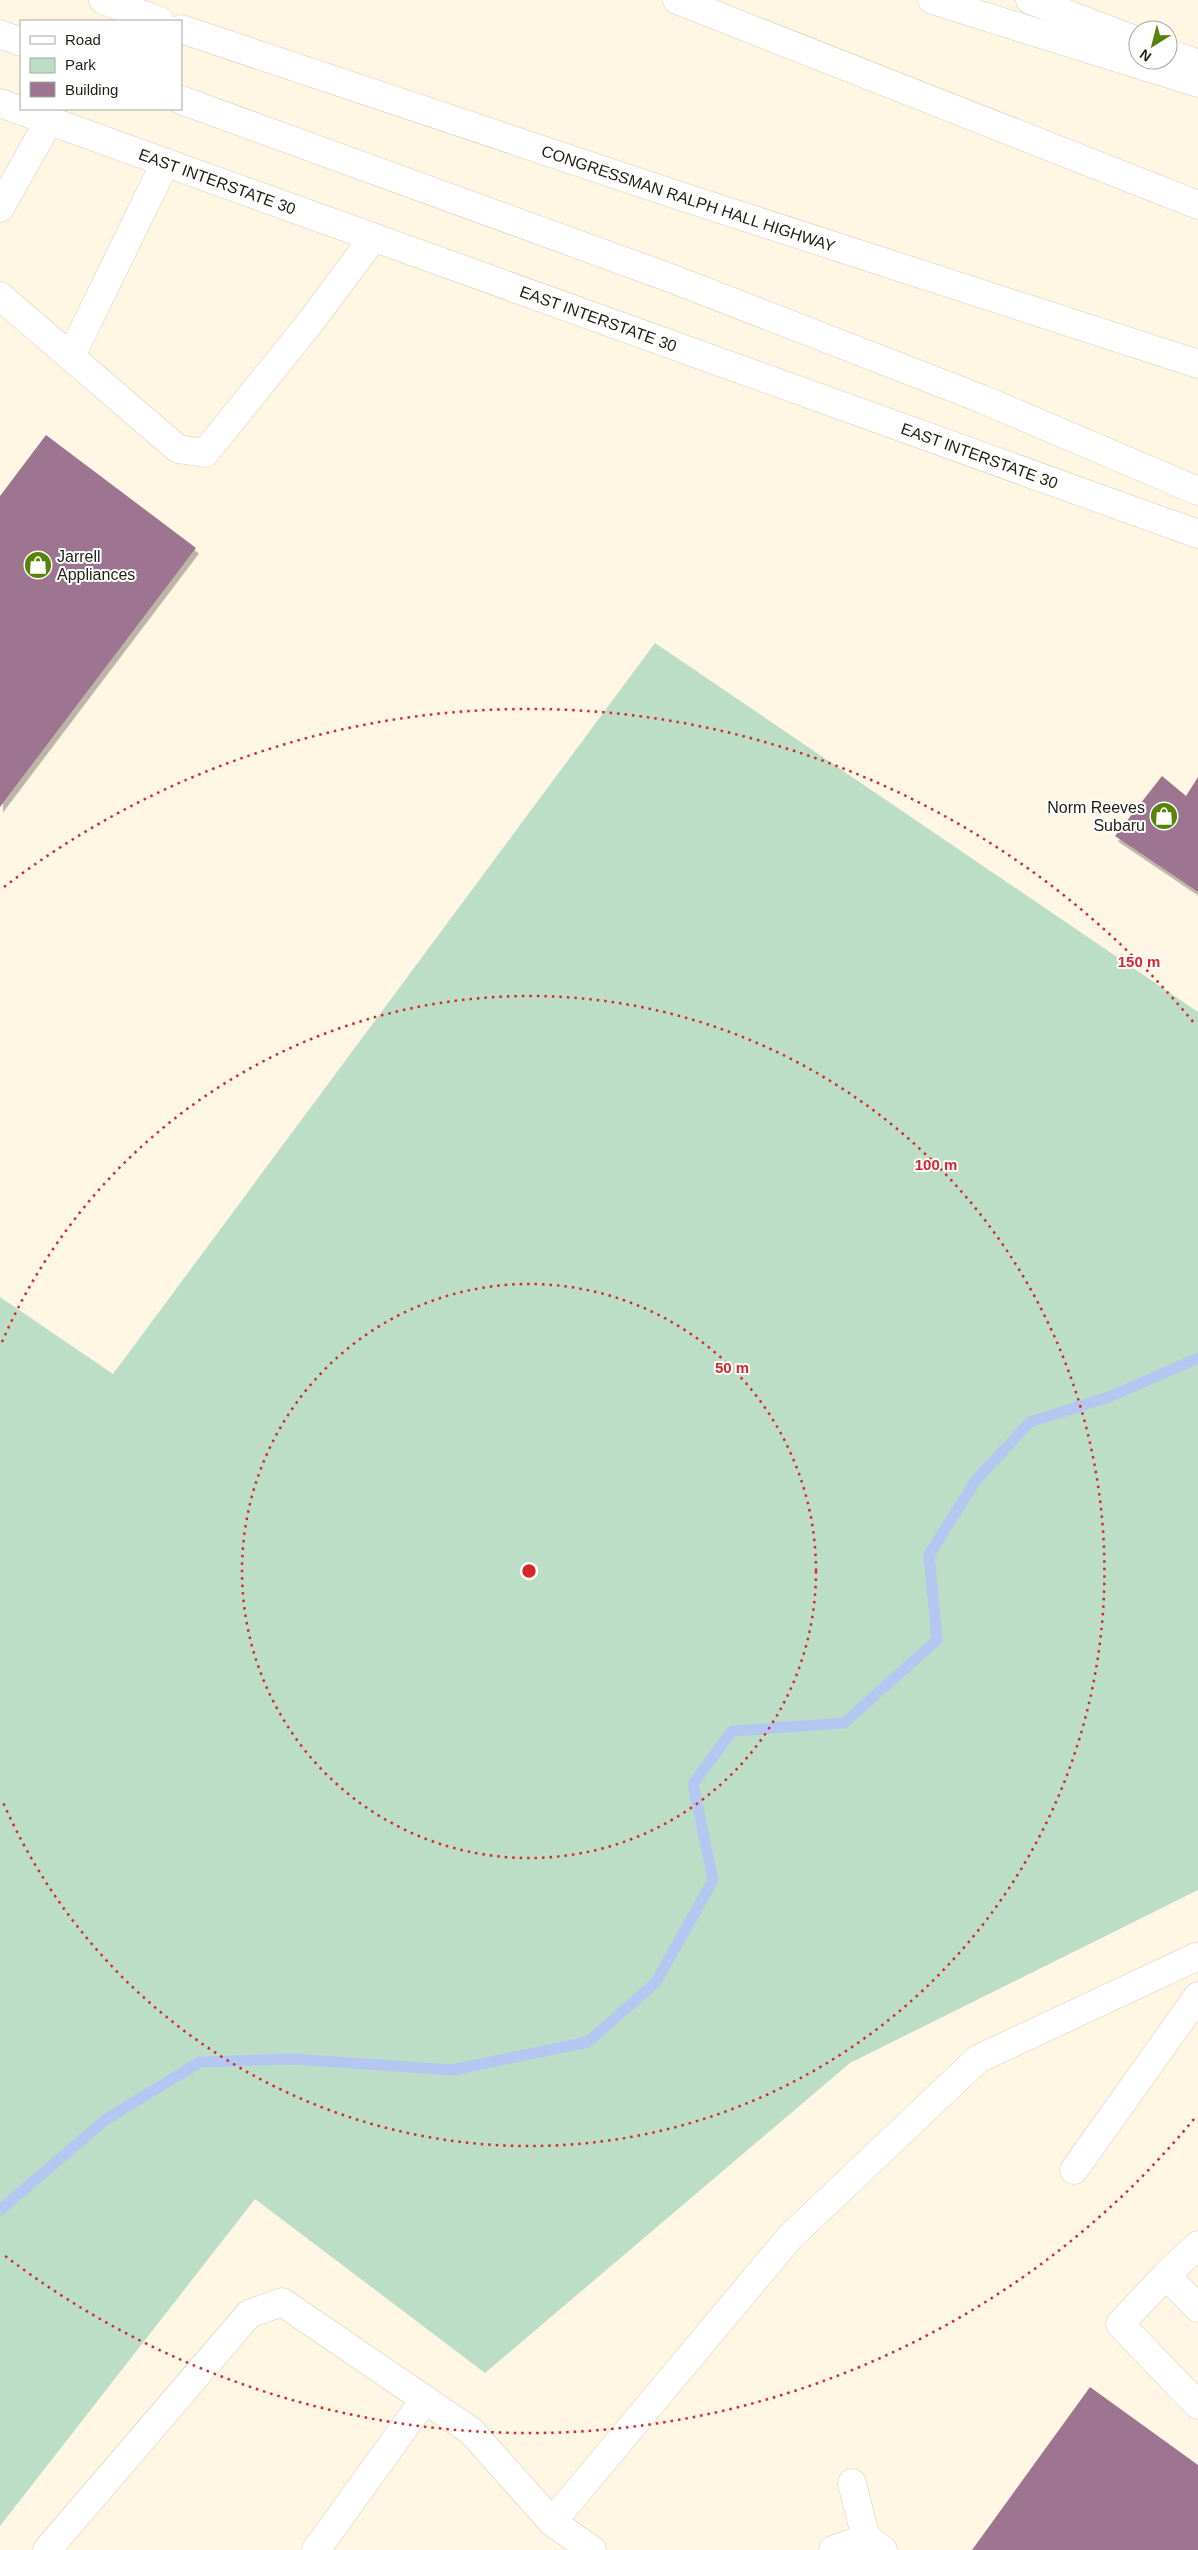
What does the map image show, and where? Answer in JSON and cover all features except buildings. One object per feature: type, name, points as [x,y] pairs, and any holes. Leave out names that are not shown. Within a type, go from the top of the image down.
[{"type":"main road","points":[[102,0],[157,20]]},
{"type":"main road","points":[[677,0],[1198,205]]},
{"type":"main road","points":[[932,0],[1198,83]]},
{"type":"main road","points":[[1030,0],[1128,37]]},
{"type":"main road","name":"CONGRESSMAN RALPH HALL HIGHWAY","points":[[182,29],[680,196],[1198,364]]},
{"type":"main road","points":[[0,34],[20,42]]},
{"type":"main road","points":[[1178,57],[1198,64]]},
{"type":"main road","points":[[182,100],[682,282],[982,399],[1198,490]]},
{"type":"main road","name":"EAST INTERSTATE 30","points":[[0,104],[1198,534]]},
{"type":"main road","points":[[0,208],[49,121]]},
{"type":"main road","points":[[70,356],[165,162]]},
{"type":"main road","points":[[0,296],[178,449],[205,453],[312,320],[373,238]]},
{"type":"main road","points":[[552,2522],[790,2237],[978,2059],[1196,1957],[1198,1958]]},
{"type":"main road","points":[[1074,2170],[1198,1996]]},
{"type":"main road","points":[[1198,2245],[1166,2275],[1120,2324],[1198,2405]]},
{"type":"main road","points":[[1166,2275],[1198,2308]]},
{"type":"main road","points":[[47,2550],[249,2314],[282,2302],[471,2431],[552,2522],[592,2550]]},
{"type":"main road","points":[[316,2550],[425,2399]]},
{"type":"main road","points":[[833,2550],[874,2544],[852,2483]]},
{"type":"green space","points":[[655,643],[1198,1012],[1198,1890],[850,2063],[485,2373],[255,2199],[0,2526],[0,1297],[113,1374]]},
{"type":"waterway","points":[[0,2210],[105,2120],[200,2062],[293,2059],[452,2070],[588,2042],[656,1982],[713,1880],[693,1784],[732,1731],[844,1723],[937,1640],[929,1555],[976,1480],[1030,1422],[1109,1397],[1198,1358]]},
{"type":"place","name":"Jarrell Appliances","points":[[38,565]]},
{"type":"place","name":"Norm Reeves Subaru","points":[[1164,816]]}]
